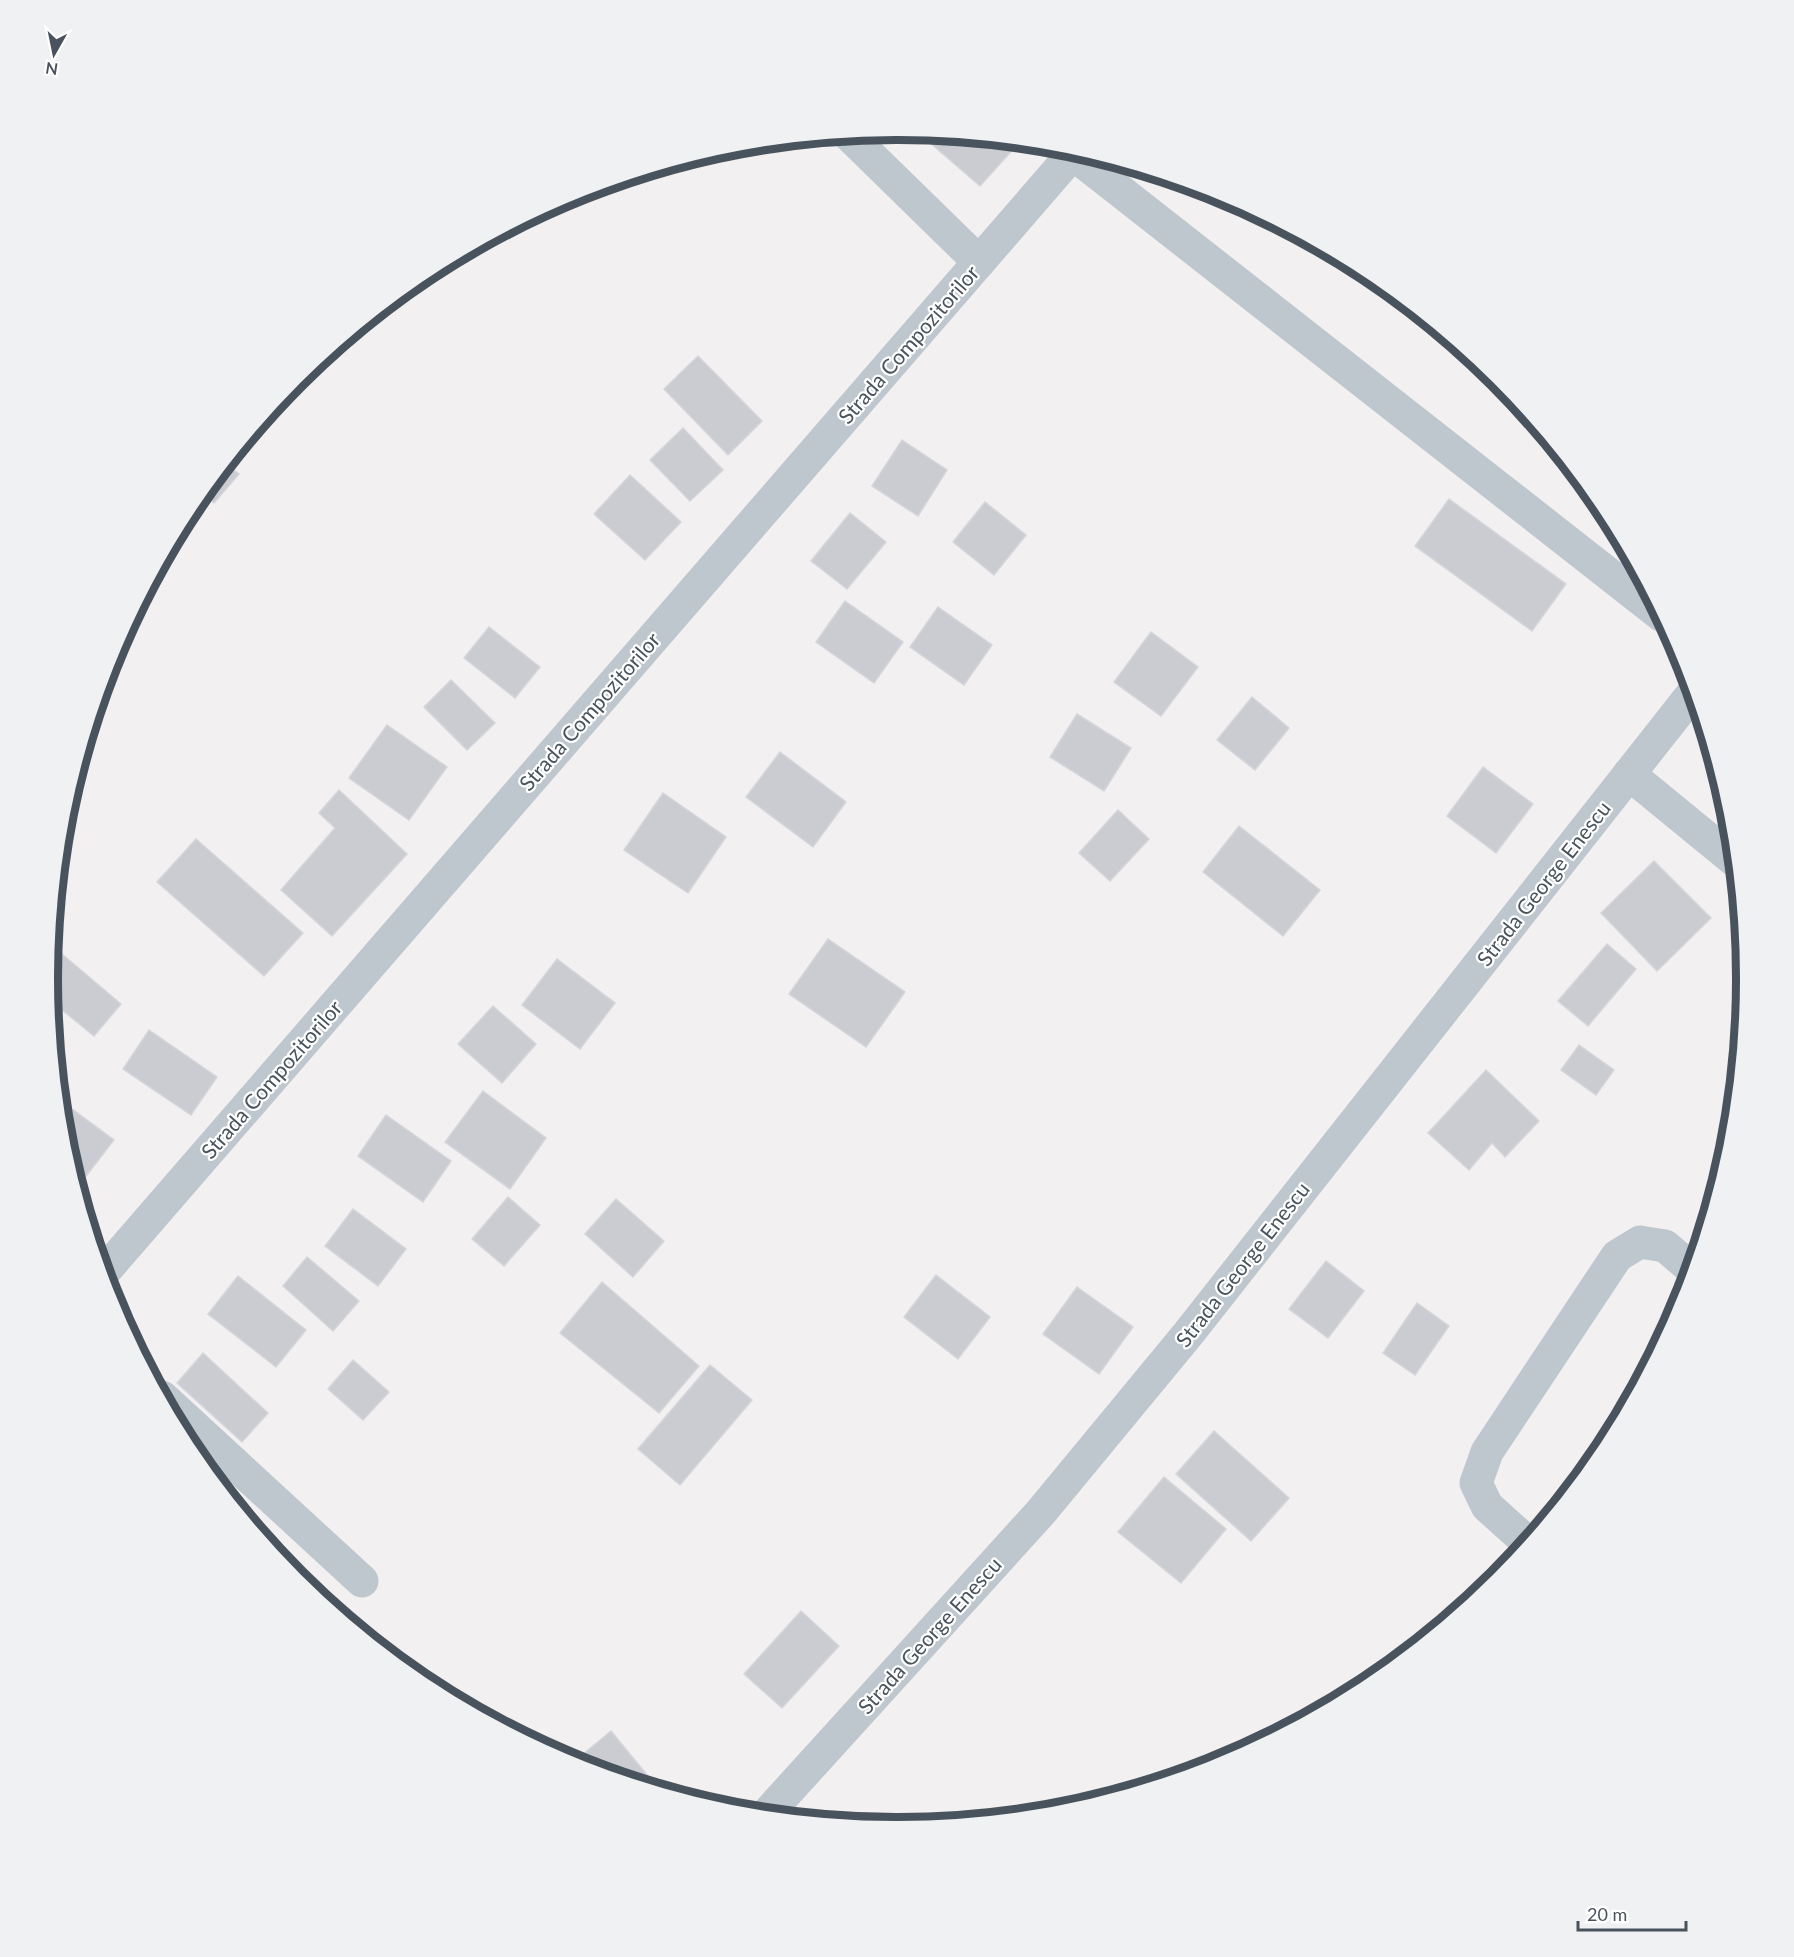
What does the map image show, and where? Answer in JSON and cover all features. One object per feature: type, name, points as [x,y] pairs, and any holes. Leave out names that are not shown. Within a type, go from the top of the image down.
[{"type":"street","points":[[856,142],[978,262]]},
{"type":"street","name":"Strada Compozitorilor","points":[[110,1265],[1070,158]]},
{"type":"street","points":[[1089,163],[1647,604]]},
{"type":"street","name":"Strada George Enescu","points":[[773,1808],[1041,1512],[1188,1334],[1688,700]]},
{"type":"street","points":[[1629,774],[1725,853]]},
{"type":"street","points":[[1521,1537],[1487,1506],[1476,1483],[1487,1452],[1617,1256],[1640,1242],[1665,1246],[1685,1263]]},
{"type":"street","points":[[182,1415],[362,1581]]},
{"type":"building","points":[[929,142],[952,142],[1014,148],[980,186]]},
{"type":"building","points":[[698,356],[762,421],[728,455],[664,389]]},
{"type":"building","points":[[683,428],[723,470],[690,501],[650,460]]},
{"type":"building","points":[[902,440],[947,470],[918,516],[872,486]]},
{"type":"building","points":[[232,468],[239,474],[214,503],[210,499]]},
{"type":"building","points":[[630,475],[681,522],[645,560],[594,514]]},
{"type":"building","points":[[1449,499],[1566,584],[1532,631],[1415,546]]},
{"type":"building","points":[[985,502],[1026,535],[994,575],[953,542]]},
{"type":"building","points":[[850,513],[886,542],[847,589],[811,561]]},
{"type":"building","points":[[845,601],[903,642],[874,683],[816,642]]},
{"type":"building","points":[[938,607],[992,645],[964,685],[910,647]]},
{"type":"building","points":[[489,627],[540,667],[515,698],[464,658]]},
{"type":"building","points":[[1151,632],[1198,667],[1161,716],[1114,682]]},
{"type":"building","points":[[451,680],[495,723],[467,750],[424,707]]},
{"type":"building","points":[[1252,697],[1289,728],[1255,770],[1217,740]]},
{"type":"building","points":[[1077,714],[1131,748],[1104,791],[1050,757]]},
{"type":"building","points":[[387,725],[447,767],[409,820],[349,778]]},
{"type":"building","points":[[780,752],[846,802],[813,847],[746,797]]},
{"type":"building","points":[[1483,767],[1533,804],[1496,853],[1447,816]]},
{"type":"building","points":[[339,790],[407,854],[332,936],[281,890],[335,828],[319,813]]},
{"type":"building","points":[[663,793],[726,837],[688,893],[624,850]]},
{"type":"building","points":[[1118,810],[1149,839],[1110,881],[1079,853]]},
{"type":"building","points":[[1239,826],[1320,890],[1283,936],[1203,872]]},
{"type":"building","points":[[196,839],[303,933],[264,976],[157,882]]},
{"type":"building","points":[[1654,861],[1711,918],[1657,971],[1601,913]]},
{"type":"building","points":[[828,939],[905,992],[866,1047],[789,994]]},
{"type":"building","points":[[1607,944],[1636,969],[1588,1026],[1558,1001]]},
{"type":"building","points":[[59,952],[121,1004],[94,1036],[59,1007]]},
{"type":"building","points":[[557,959],[615,1003],[580,1049],[522,1005]]},
{"type":"building","points":[[493,1006],[536,1044],[502,1083],[458,1044]]},
{"type":"building","points":[[149,1030],[217,1077],[191,1115],[123,1069]]},
{"type":"building","points":[[1579,1045],[1614,1070],[1596,1095],[1561,1070]]},
{"type":"building","points":[[1486,1070],[1539,1121],[1505,1157],[1492,1143],[1469,1170],[1428,1133]]},
{"type":"building","points":[[483,1091],[546,1138],[510,1189],[445,1142]]},
{"type":"building","points":[[69,1107],[114,1140],[83,1180]]},
{"type":"building","points":[[386,1115],[451,1161],[423,1202],[358,1156]]},
{"type":"building","points":[[508,1197],[540,1225],[504,1266],[472,1239]]},
{"type":"building","points":[[616,1199],[664,1241],[633,1277],[585,1234]]},
{"type":"building","points":[[353,1209],[406,1249],[378,1286],[325,1246]]},
{"type":"building","points":[[307,1257],[359,1301],[333,1331],[283,1286]]},
{"type":"building","points":[[1326,1261],[1364,1291],[1328,1338],[1289,1309]]},
{"type":"building","points":[[936,1275],[990,1317],[958,1359],[904,1317]]},
{"type":"building","points":[[238,1276],[306,1330],[276,1367],[208,1314]]},
{"type":"building","points":[[602,1282],[699,1366],[659,1413],[560,1333]]},
{"type":"building","points":[[1077,1287],[1133,1327],[1099,1374],[1043,1334]]},
{"type":"building","points":[[1417,1303],[1449,1326],[1415,1375],[1383,1353]]},
{"type":"building","points":[[203,1353],[268,1413],[242,1442],[177,1383]]},
{"type":"building","points":[[353,1360],[389,1392],[363,1420],[328,1389]]},
{"type":"building","points":[[710,1365],[752,1400],[680,1485],[638,1449]]},
{"type":"building","points":[[1214,1431],[1289,1498],[1251,1541],[1176,1474]]},
{"type":"building","points":[[1164,1477],[1226,1529],[1181,1583],[1118,1532]]},
{"type":"building","points":[[348,1608],[395,1649],[387,1644],[346,1610]]},
{"type":"building","points":[[801,1611],[839,1646],[782,1708],[744,1674]]},
{"type":"building","points":[[611,1731],[651,1780],[627,1773],[582,1755]]}]
